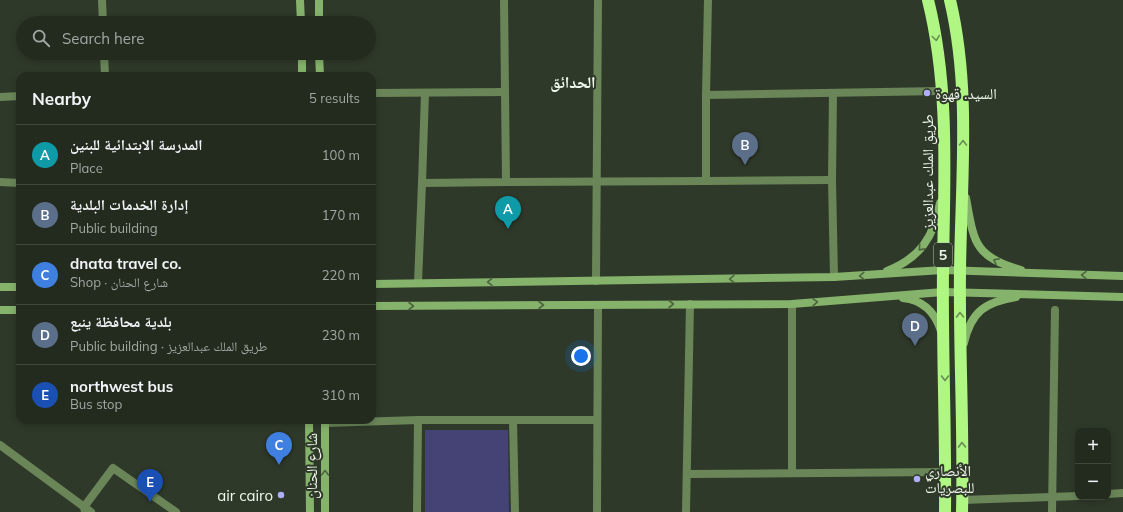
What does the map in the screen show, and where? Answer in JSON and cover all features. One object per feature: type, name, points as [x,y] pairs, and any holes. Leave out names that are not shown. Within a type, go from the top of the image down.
[{"type":"highway","name":"5","points":[[950,0],[960,66],[963,121],[960,271],[962,506]]},
{"type":"highway","name":"طريق الملك عبدالعزيز","points":[[928,1],[936,32],[942,91],[945,172],[943,270],[945,512]]},
{"type":"main road","points":[[300,0],[301,16]]},
{"type":"main road","points":[[319,0],[319,16]]},
{"type":"main road","points":[[302,60],[302,72]]},
{"type":"main road","points":[[320,60],[320,72]]},
{"type":"main road","points":[[878,274],[899,266],[910,259],[932,235],[939,210],[945,172]]},
{"type":"main road","points":[[962,172],[972,230],[980,249],[994,261],[1033,273]]},
{"type":"main road","points":[[376,284],[834,277],[943,270],[1123,276]]},
{"type":"main road","points":[[0,288],[16,287]]},
{"type":"main road","points":[[376,306],[792,304],[943,292],[1123,297]]},
{"type":"main road","points":[[961,357],[967,330],[972,319],[980,311],[997,300],[1032,294]]},
{"type":"main road","points":[[890,297],[910,299],[928,308],[941,330],[944,362]]},
{"type":"main road","points":[[0,310],[16,310]]},
{"type":"main road","name":"شارع الحنان","points":[[309,424],[310,512]]},
{"type":"main road","name":"شارع الحنان","points":[[325,424],[325,512]]},
{"type":"street","points":[[102,0],[102,16]]},
{"type":"street","points":[[504,0],[506,182]]},
{"type":"street","points":[[596,281],[595,181],[598,0]]},
{"type":"street","points":[[706,181],[708,0]]},
{"type":"street","points":[[104,60],[105,72]]},
{"type":"street","points":[[706,95],[942,91]]},
{"type":"street","points":[[376,94],[505,92]]},
{"type":"street","points":[[418,283],[425,93]]},
{"type":"street","points":[[832,93],[834,277]]},
{"type":"street","points":[[0,97],[16,96]]},
{"type":"street","points":[[422,183],[832,180]]},
{"type":"street","points":[[0,182],[16,184]]},
{"type":"street","points":[[686,512],[690,304]]},
{"type":"street","points":[[792,304],[792,473]]},
{"type":"street","points":[[597,512],[598,305]]},
{"type":"street","points":[[1052,512],[1055,310]]},
{"type":"street","points":[[417,512],[418,420]]},
{"type":"street","points":[[513,420],[515,512]]},
{"type":"street","points":[[376,421],[597,420]]},
{"type":"street","points":[[0,445],[87,510],[113,468],[176,512]]},
{"type":"street","points":[[687,474],[945,472]]},
{"type":"street","points":[[1111,494],[1123,493]]},
{"type":"street","points":[[962,506],[1075,496]]},
{"type":"shaded area","points":[[425,430],[508,430],[509,512],[425,512]]},
{"type":"place","name":"السيد. قهوة","points":[[927,93]]},
{"type":"place","name":"إدارة الخدمات البلدية","points":[[745,165]]},
{"type":"place","name":"المدرسة الابتدائية للبنين","points":[[508,229]]},
{"type":"place","name":"بلدية محافظة ينبع","points":[[915,346]]},
{"type":"place","name":"dnata travel co.","points":[[279,465]]},
{"type":"place","name":"الأنصاري للبصريات","points":[[917,479]]},
{"type":"place","name":"air cairo","points":[[281,495]]},
{"type":"place","name":"northwest bus","points":[[150,502]]},
{"type":"district","name":"الحدائق","points":[[573,82]]}]
